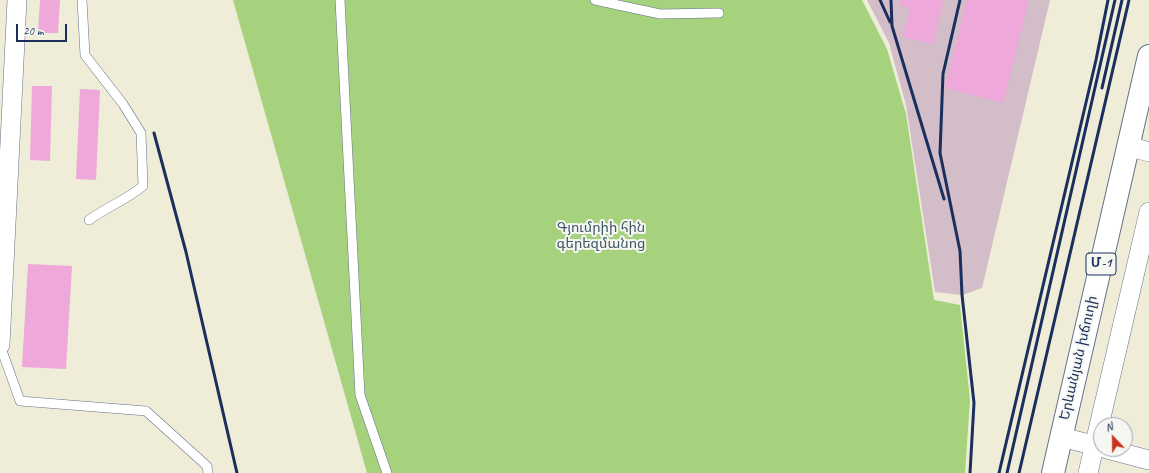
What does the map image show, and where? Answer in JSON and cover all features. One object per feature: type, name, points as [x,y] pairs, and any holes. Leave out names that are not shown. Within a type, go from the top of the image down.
[{"type":"highway","name":"Երևանյան խճուղի","points":[[1053,473],[1149,56]]},
{"type":"street","points":[[0,345],[4,203],[17,0]]},
{"type":"street","points":[[1128,146],[1149,152]]},
{"type":"street","points":[[1107,417],[1149,212]]},
{"type":"street","points":[[1061,437],[1093,445]]},
{"type":"street","points":[[1133,456],[1149,460]]},
{"type":"street","points":[[1088,473],[1096,457]]},
{"type":"lane","points":[[82,0],[85,55],[122,104],[140,133],[143,186],[128,199],[101,211],[89,220]]},
{"type":"lane","points":[[340,0],[360,395],[387,473]]},
{"type":"lane","points":[[595,0],[660,14],[719,13]]},
{"type":"lane","points":[[0,345],[20,401],[146,411],[207,466],[208,473]]},
{"type":"shaded area","points":[[867,0],[1050,0],[982,288],[962,295],[935,292],[906,105],[889,43]]},
{"type":"green space","name":"Գյումրիի հին գերեզմանոց","points":[[233,0],[862,0],[887,49],[906,114],[934,300],[960,305],[970,400],[965,473],[367,473]]},
{"type":"building","points":[[40,0],[60,0],[58,33],[38,33]]},
{"type":"building","points":[[900,0],[943,0],[933,44],[903,37],[910,8],[899,5]]},
{"type":"building","points":[[967,0],[1029,0],[1003,103],[945,88]]},
{"type":"building","points":[[32,86],[52,86],[50,161],[30,160]]},
{"type":"building","points":[[80,89],[100,90],[96,180],[76,179]]},
{"type":"building","points":[[28,264],[72,266],[66,369],[22,367]]},
{"type":"railway","points":[[880,0],[890,22]]},
{"type":"railway","points":[[891,0],[892,26],[944,199]]},
{"type":"railway","points":[[960,0],[943,74],[940,153],[960,251],[962,295],[974,403],[970,473]]},
{"type":"railway","points":[[999,473],[1096,60],[1108,0]]},
{"type":"railway","points":[[1007,473],[1115,0]]},
{"type":"railway","points":[[1102,88],[1122,0]]},
{"type":"railway","points":[[1019,473],[1129,0]]},
{"type":"railway","points":[[154,133],[186,252],[237,473]]}]
